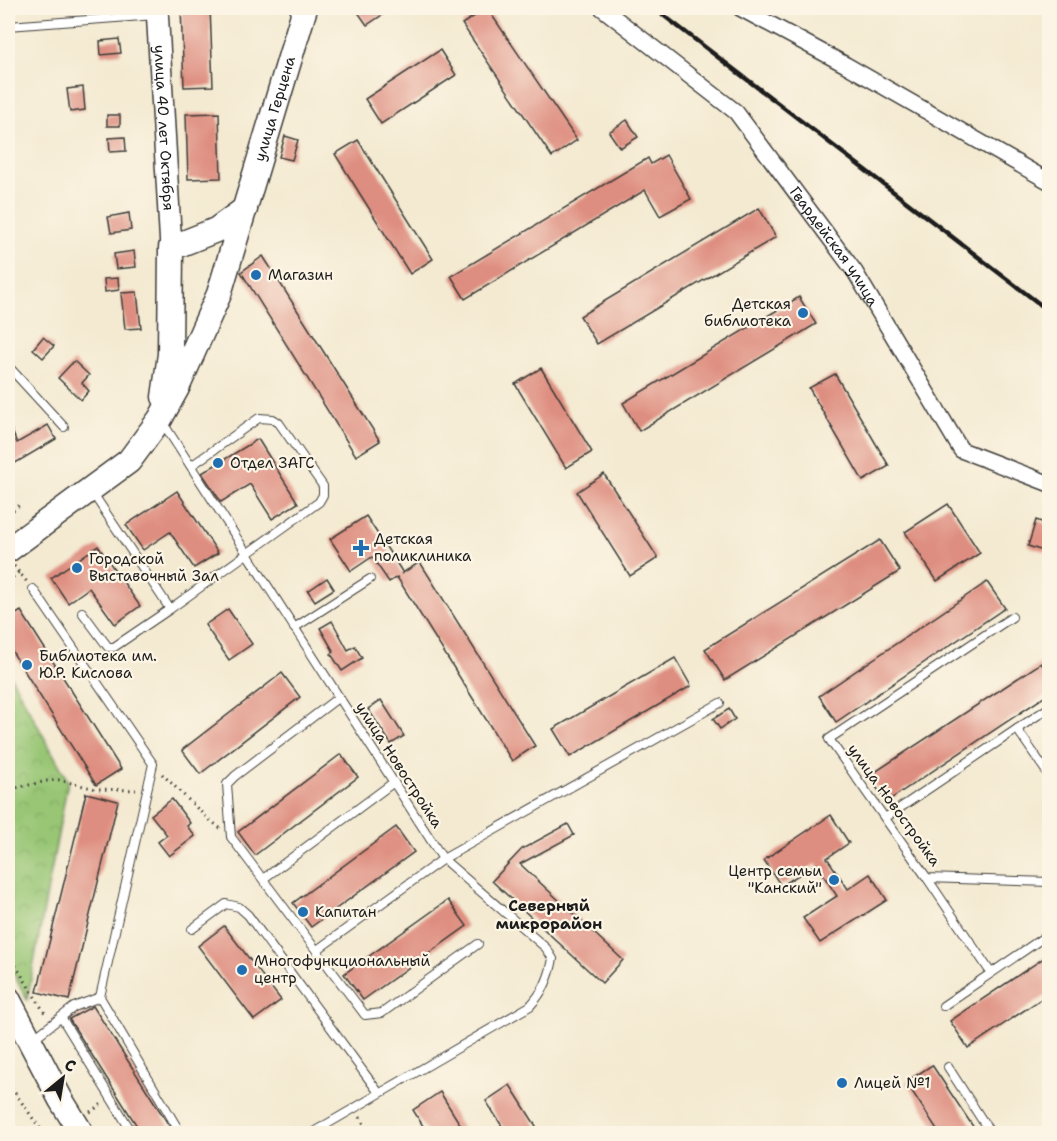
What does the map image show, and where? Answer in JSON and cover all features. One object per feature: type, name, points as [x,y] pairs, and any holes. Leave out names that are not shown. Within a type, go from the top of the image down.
[{"type":"main road","name":"улица Герцена","points":[[10,557],[129,461],[160,419],[177,388],[219,294],[305,8]]},
{"type":"main road","name":"улица 40 лет Октября","points":[[158,11],[171,248]]},
{"type":"main road","points":[[160,419],[170,354],[171,248],[216,230],[245,209]]},
{"type":"main road","points":[[8,999],[61,1100],[82,1134]]},
{"type":"main road","points":[[8,1027],[61,1100]]},
{"type":"street","name":"Гвардейская улица","points":[[602,8],[736,112],[855,272],[961,450],[1050,484]]},
{"type":"street","points":[[740,8],[846,65],[1050,182]]},
{"type":"lane","points":[[8,26],[158,11]]},
{"type":"lane","points":[[8,366],[64,427]]},
{"type":"lane","points":[[82,612],[108,647],[114,647],[248,555],[319,502],[323,495],[323,486],[279,423],[273,419],[259,418],[191,466]]},
{"type":"lane","name":"улица Новостройка","points":[[160,419],[443,859],[546,948],[553,960],[543,992],[530,1006],[310,1134]]},
{"type":"lane","points":[[91,490],[170,609]]},
{"type":"lane","points":[[294,628],[370,579]]},
{"type":"lane","points":[[33,589],[153,764],[100,997],[181,1134]]},
{"type":"lane","name":"улица Новостройка","points":[[1012,617],[829,739],[927,878],[1050,882]]},
{"type":"lane","points":[[339,697],[227,784],[231,837],[365,1015],[382,1013],[478,944]]},
{"type":"lane","points":[[317,951],[443,859],[720,703]]},
{"type":"lane","points":[[885,818],[1050,707]]},
{"type":"lane","points":[[1017,729],[1050,777]]},
{"type":"lane","points":[[263,879],[394,782]]},
{"type":"lane","points":[[927,878],[991,973]]},
{"type":"lane","points":[[192,929],[226,904],[243,911],[379,1093]]},
{"type":"lane","points":[[943,1006],[1050,933]]},
{"type":"lane","points":[[30,1041],[74,1007],[100,997]]},
{"type":"lane","points":[[61,1017],[133,1134]]},
{"type":"lane","points":[[948,1066],[991,1134]]},
{"type":"path","points":[[8,514],[21,504]]},
{"type":"path","points":[[10,557],[33,589]]},
{"type":"path","points":[[8,581],[19,572]]},
{"type":"path","points":[[153,764],[205,816],[231,837]]},
{"type":"path","points":[[11,789],[58,780],[96,789],[146,790]]},
{"type":"path","points":[[8,785],[11,789],[11,797],[8,801]]},
{"type":"path","points":[[8,949],[11,958],[51,1024]]},
{"type":"path","points":[[8,1083],[44,1134]]},
{"type":"path","points":[[354,1108],[370,1134]]},
{"type":"green space","points":[[8,671],[68,781],[27,1000],[8,963]]},
{"type":"building","points":[[181,8],[210,8],[213,86],[184,87]]},
{"type":"building","points":[[355,8],[376,8],[382,15],[367,25]]},
{"type":"building","points":[[487,8],[577,140],[552,157],[462,24]]},
{"type":"building","points":[[119,39],[121,53],[101,55],[100,41]]},
{"type":"building","points":[[440,50],[456,75],[381,124],[365,99]]},
{"type":"building","points":[[83,87],[85,110],[70,112],[67,89]]},
{"type":"building","points":[[219,113],[221,178],[188,179],[186,114]]},
{"type":"building","points":[[107,115],[120,115],[120,126],[107,126]]},
{"type":"building","points":[[627,120],[638,137],[620,148],[609,132]]},
{"type":"building","points":[[285,136],[298,140],[292,160],[279,157]]},
{"type":"building","points":[[125,137],[126,151],[110,152],[109,138]]},
{"type":"building","points":[[358,140],[433,259],[410,274],[335,154]]},
{"type":"building","points":[[666,155],[691,199],[660,216],[645,190],[465,299],[451,276],[648,158],[651,164]]},
{"type":"building","points":[[759,208],[776,237],[597,344],[580,316]]},
{"type":"building","points":[[129,213],[131,230],[111,233],[108,217]]},
{"type":"building","points":[[134,251],[136,267],[116,269],[114,254]]},
{"type":"building","points":[[263,256],[380,441],[356,456],[241,272]]},
{"type":"building","points":[[118,278],[119,290],[105,292],[104,279]]},
{"type":"building","points":[[137,292],[141,328],[125,329],[121,293]]},
{"type":"building","points":[[799,297],[816,324],[639,431],[623,403]]},
{"type":"building","points":[[43,337],[54,346],[43,358],[33,349]]},
{"type":"building","points":[[74,361],[89,375],[82,383],[89,391],[81,400],[58,378]]},
{"type":"building","points":[[541,368],[592,452],[566,468],[515,384]]},
{"type":"building","points":[[835,374],[889,466],[863,481],[809,388]]},
{"type":"building","points":[[8,421],[17,443],[48,425],[56,439],[12,465],[8,456]]},
{"type":"building","points":[[258,439],[298,503],[272,519],[250,484],[221,502],[202,473]]},
{"type":"building","points":[[604,474],[658,558],[630,576],[577,492]]},
{"type":"building","points":[[177,491],[218,553],[194,568],[170,532],[143,550],[126,525]]},
{"type":"building","points":[[948,504],[980,553],[937,581],[905,532]]},
{"type":"building","points":[[366,516],[403,573],[420,562],[535,746],[512,761],[397,577],[389,582],[372,557],[351,571],[330,539]]},
{"type":"building","points":[[1036,520],[1050,525],[1050,542],[1046,552],[1028,546]]},
{"type":"building","points":[[880,540],[900,571],[725,680],[705,649]]},
{"type":"building","points":[[98,546],[140,606],[115,624],[89,588],[68,603],[51,578]]},
{"type":"building","points":[[327,578],[334,589],[315,601],[308,591]]},
{"type":"building","points":[[987,582],[1005,608],[836,722],[819,696]]},
{"type":"building","points":[[228,609],[252,644],[229,660],[205,625]]},
{"type":"building","points":[[21,611],[121,769],[96,785],[8,645],[8,619]]},
{"type":"building","points":[[332,621],[348,650],[355,646],[362,658],[342,671],[331,654],[334,652],[320,628]]},
{"type":"building","points":[[675,658],[691,686],[570,757],[553,729]]},
{"type":"building","points":[[1041,663],[1050,676],[1050,693],[886,802],[869,776]]},
{"type":"building","points":[[282,673],[300,697],[200,774],[182,750]]},
{"type":"building","points":[[381,700],[404,736],[391,744],[368,709]]},
{"type":"building","points":[[729,709],[735,719],[720,729],[713,719]]},
{"type":"building","points":[[341,754],[358,777],[255,855],[238,832]]},
{"type":"building","points":[[86,793],[118,801],[69,1000],[37,992]]},
{"type":"building","points":[[172,799],[190,823],[187,826],[195,836],[169,856],[158,842],[167,835],[151,815]]},
{"type":"building","name":"Центр семьи \"Канский\"","points":[[831,815],[849,843],[827,858],[848,889],[870,874],[887,900],[820,943],[803,918],[837,896],[816,864],[781,886],[764,860]]},
{"type":"building","points":[[568,824],[574,835],[520,864],[623,960],[602,983],[492,881],[522,849]]},
{"type":"building","points":[[396,827],[414,852],[311,927],[293,903]]},
{"type":"building","points":[[448,900],[467,926],[363,1000],[344,974]]},
{"type":"building","points":[[224,926],[281,1000],[254,1020],[198,946]]},
{"type":"building","points":[[1050,954],[1050,993],[968,1048],[950,1021]]},
{"type":"building","points":[[93,1006],[174,1134],[142,1134],[69,1019]]},
{"type":"building","points":[[932,1065],[978,1134],[940,1134],[906,1082]]},
{"type":"building","points":[[510,1085],[541,1134],[507,1134],[486,1101]]},
{"type":"building","points":[[440,1092],[466,1134],[428,1134],[413,1110]]},
{"type":"railway","points":[[654,8],[1050,312]]},
{"type":"place","name":"Магазин","points":[[256,275]]},
{"type":"place","name":"Детская библиотека","points":[[803,313]]},
{"type":"place","name":"Отдел ЗАГС","points":[[218,463]]},
{"type":"place","name":"Детская поликлиника","points":[[361,548]]},
{"type":"place","name":"Городской Выставочный Зал","points":[[77,568]]},
{"type":"place","name":"Библиотека им. Ю.Р. Кислова","points":[[27,665]]},
{"type":"place","name":"Центр семьи \"Канский\"","points":[[834,880]]},
{"type":"place","name":"Капитан","points":[[303,912]]},
{"type":"place","name":"Многофункциональный центр","points":[[242,970]]},
{"type":"place","name":"Лицей №1","points":[[842,1083]]},
{"type":"district","name":"Северный микрорайон","points":[[549,914]]}]
